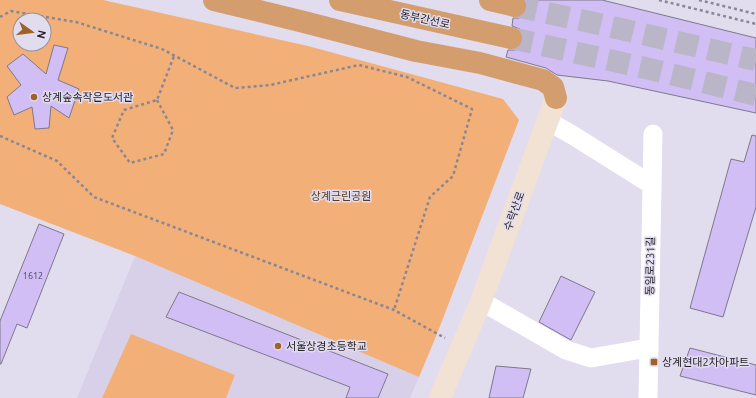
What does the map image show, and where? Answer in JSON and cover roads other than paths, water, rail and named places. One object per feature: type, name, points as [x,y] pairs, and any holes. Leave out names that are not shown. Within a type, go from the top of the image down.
[{"type":"highway","points":[[214,0],[416,51],[480,63],[543,80],[553,87],[556,98]]},
{"type":"highway","name":"동부간선로","points":[[340,0],[511,38]]},
{"type":"highway","points":[[490,0],[515,6]]},
{"type":"street","name":"수락산로","points":[[440,398],[481,301],[556,98]]},
{"type":"street","points":[[548,121],[652,185]]},
{"type":"street","name":"동일로231길","points":[[648,398],[653,134]]},
{"type":"street","points":[[481,301],[566,350],[591,358],[648,348]]},
{"type":"tunnel","points":[[515,6],[756,60]]},
{"type":"tunnel","points":[[511,38],[654,70],[756,95]]},
{"type":"place","name":"상계숲속작은도서관","points":[[34,97]]},
{"type":"place","name":"서울상경초등학교","points":[[278,346]]},
{"type":"place","name":"상계현대2차아파트","points":[[654,362]]},
{"type":"park label","name":"상계근린공원","points":[[341,196]]}]
